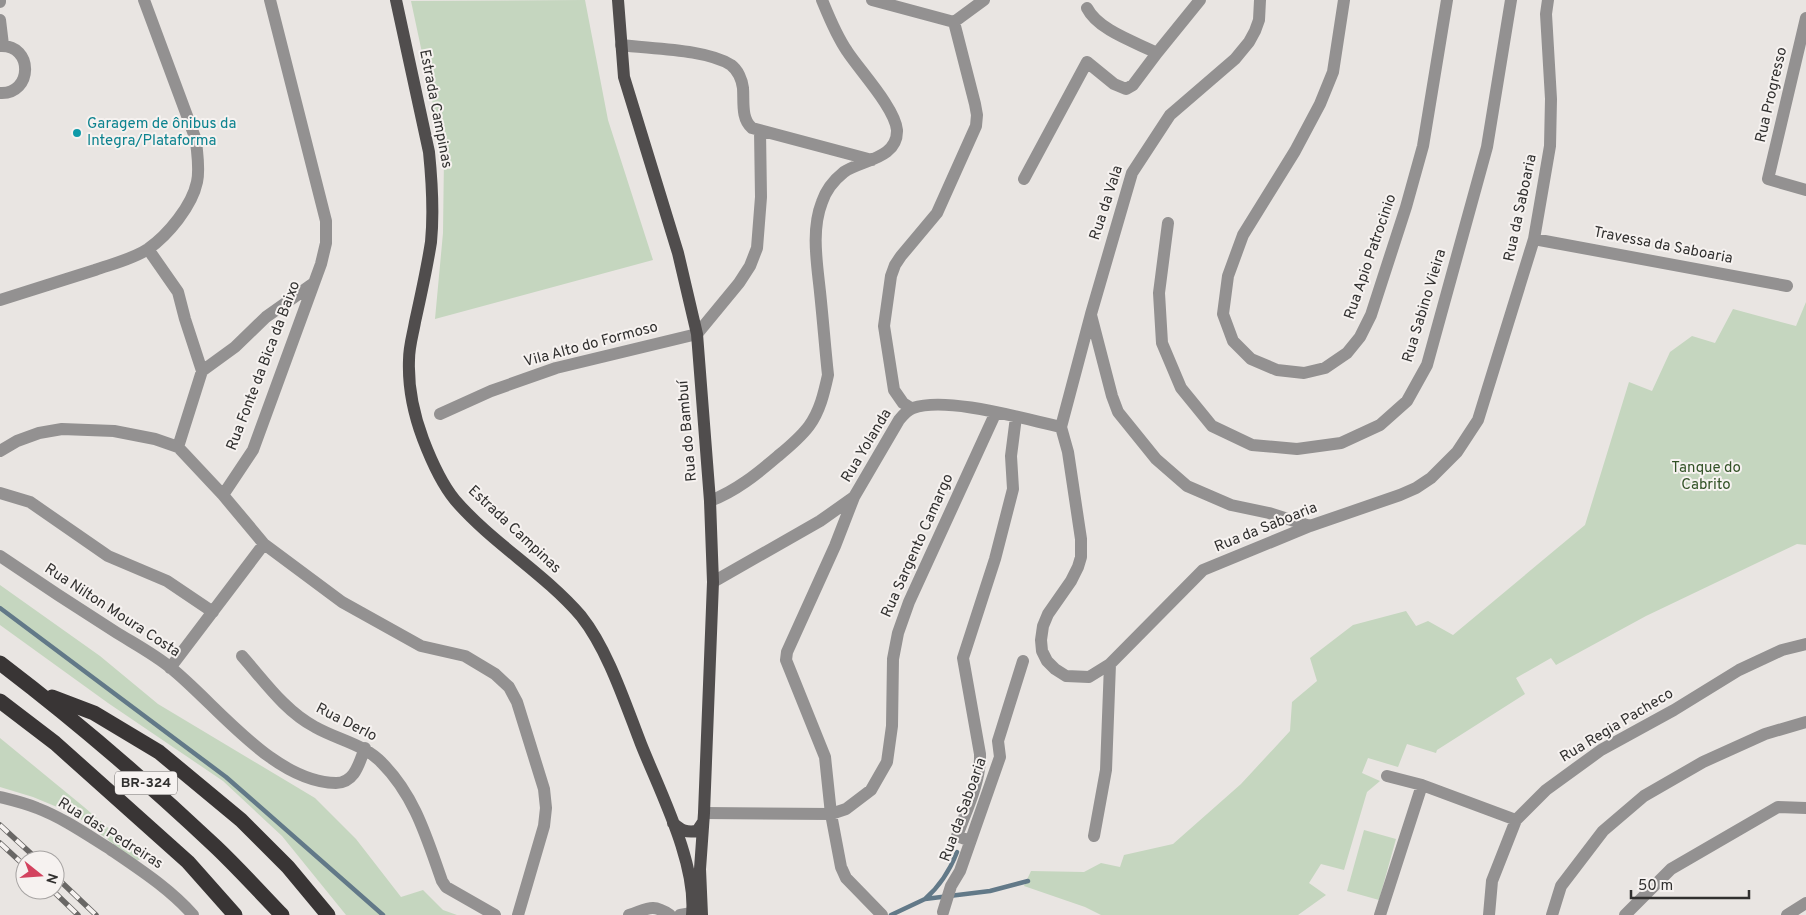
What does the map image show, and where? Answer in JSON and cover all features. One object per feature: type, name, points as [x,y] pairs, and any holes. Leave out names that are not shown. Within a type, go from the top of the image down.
[{"type":"highway","name":"BR-324","points":[[0,663],[92,736],[168,802],[218,849],[282,915]]},
{"type":"highway","points":[[37,691],[94,714],[160,752],[242,820],[288,867],[328,915]]},
{"type":"highway","name":"BR-324","points":[[0,701],[55,743],[188,862],[235,915]]},
{"type":"main road","name":"Estrada Campinas","points":[[396,0],[432,173],[430,243],[410,342],[409,360],[411,389],[422,437],[439,474],[454,499],[477,522],[556,591],[580,616],[600,645],[620,690],[684,855],[689,878],[692,914]]},
{"type":"main road","name":"Rua do Bambuí","points":[[618,0],[624,77],[678,253],[697,334],[710,501],[713,582],[704,817],[700,869]]},
{"type":"main road","points":[[672,822],[684,832],[697,831],[704,817]]},
{"type":"main road","name":"Estrada Campinas","points":[[692,914],[700,869]]},
{"type":"street","points":[[0,300],[126,259],[148,249],[172,227],[185,209],[197,182],[196,140],[144,0]]},
{"type":"street","name":"Rua Fonte da Bica da Baixo","points":[[223,495],[253,450],[314,283],[326,243],[326,221],[270,0]]},
{"type":"street","points":[[710,501],[725,495],[751,479],[794,442],[809,426],[818,409],[828,375],[816,247],[818,213],[831,184],[845,172],[882,156],[895,141],[896,123],[889,109],[846,50],[832,25],[822,0]]},
{"type":"street","points":[[872,0],[954,22],[984,0]]},
{"type":"street","points":[[1024,179],[1087,62],[1114,84],[1126,89],[1134,85],[1157,52],[1200,0]]},
{"type":"street","name":"Rua da Vala","points":[[1061,427],[1091,314],[1132,173],[1170,115],[1235,58],[1249,42],[1259,20],[1260,0]]},
{"type":"street","name":"Rua Apio Patrocinio","points":[[1344,0],[1332,72],[1320,104],[1295,151],[1243,235],[1228,276],[1223,314],[1233,341],[1251,359],[1277,370],[1304,373],[1325,368],[1347,353],[1360,337],[1371,315],[1406,207],[1423,146],[1447,0]]},
{"type":"street","name":"Rua Sabino Vieira","points":[[1168,222],[1159,293],[1162,343],[1181,388],[1212,426],[1252,445],[1297,449],[1341,443],[1380,425],[1407,401],[1427,365],[1487,148],[1511,0]]},
{"type":"street","name":"Rua da Saboaria","points":[[1061,427],[1068,452],[1081,539],[1081,557],[1071,581],[1042,626],[1040,640],[1042,651],[1055,669],[1066,676],[1089,677],[1110,664],[1203,570],[1310,526],[1400,495],[1416,488],[1431,478],[1457,452],[1478,420],[1534,239],[1550,146],[1551,99],[1546,14],[1548,0]]},
{"type":"street","points":[[1087,8],[1090,14],[1110,30],[1157,52]]},
{"type":"street","name":"Rua Progresso","points":[[1806,18],[1768,179],[1806,190]]},
{"type":"street","points":[[0,20],[2,45],[11,47],[22,57],[25,72],[23,80],[18,86],[12,91],[0,93]]},
{"type":"street","name":"Rua Yolanda","points":[[713,582],[820,521],[854,497],[899,420],[911,408],[904,403],[894,390],[884,326],[891,276],[895,265],[937,213],[976,126],[975,104],[954,22]]},
{"type":"street","points":[[621,45],[708,55],[731,65],[738,73],[742,84],[745,119],[752,128],[872,160]]},
{"type":"street","points":[[697,334],[739,283],[750,266],[757,248],[761,189],[760,131]]},
{"type":"street","name":"Travessa da Saboaria","points":[[1534,239],[1787,286]]},
{"type":"street","points":[[148,249],[178,292],[202,371],[178,447]]},
{"type":"street","points":[[202,371],[235,347],[266,316],[314,283]]},
{"type":"street","points":[[1091,314],[1112,396],[1118,412],[1156,459],[1187,486],[1231,505],[1269,513],[1310,526]]},
{"type":"street","name":"Vila Alto do Formoso","points":[[440,414],[491,391],[556,368],[697,334]]},
{"type":"street","points":[[911,408],[938,404],[996,412],[1061,427]]},
{"type":"street","name":"Rua Sargento Camargo","points":[[704,817],[831,814],[846,810],[871,790],[887,762],[892,726],[893,659],[898,633],[909,602],[996,412]]},
{"type":"street","points":[[965,839],[957,836],[973,790],[980,762],[963,658],[995,559],[1013,489],[1011,456],[1016,417]]},
{"type":"street","points":[[0,451],[18,441],[39,433],[62,429],[114,431],[155,439],[178,447],[223,495],[264,544],[342,602],[421,646],[464,656],[495,674],[510,686],[518,702],[544,789],[546,808],[544,826],[518,915]]},
{"type":"street","points":[[0,493],[30,502],[108,556],[167,581],[213,612]]},
{"type":"street","points":[[854,497],[835,546],[787,652],[786,660],[825,757],[831,814],[841,867],[846,878],[881,914]]},
{"type":"street","points":[[170,668],[264,544]]},
{"type":"street","name":"Rua Nilton Moura Costa","points":[[0,556],[170,668],[268,757],[289,769],[327,782],[338,783],[346,781],[354,774],[365,748]]},
{"type":"street","name":"Rua Regia Pacheco","points":[[1489,915],[1492,881],[1516,820],[1546,790],[1601,750],[1674,710],[1739,670],[1782,650],[1806,644]]},
{"type":"street","name":"Rua Derlo","points":[[242,656],[290,710],[316,728],[365,748],[382,762],[409,796],[442,881],[446,886],[495,915]]},
{"type":"street","name":"Rua da Saboaria","points":[[944,911],[951,886],[960,871],[965,839],[1000,756],[998,741],[1023,661]]},
{"type":"street","points":[[1094,836],[1106,770],[1110,664]]},
{"type":"street","points":[[1552,915],[1561,886],[1603,831],[1644,796],[1703,762],[1765,734],[1806,722]]},
{"type":"street","points":[[1387,776],[1422,785],[1516,820]]},
{"type":"street","points":[[1380,915],[1422,785]]},
{"type":"street","name":"Rua das Pedreiras","points":[[0,797],[35,807],[56,816],[89,835],[146,873],[194,915]]},
{"type":"street","points":[[1626,914],[1671,869],[1778,807],[1806,808]]},
{"type":"street","points":[[1787,915],[1806,903]]},
{"type":"street","points":[[629,915],[653,907],[659,908],[670,915]]},
{"type":"green space","points":[[585,0],[608,120],[653,260],[435,319],[443,233],[444,156],[411,1]]},
{"type":"green space","name":"Tanque do Cabrito","points":[[1806,302],[1806,545],[1797,544],[1646,616],[1556,665],[1551,658],[1516,678],[1525,694],[1437,750],[1436,753],[1407,744],[1398,767],[1368,758],[1362,773],[1380,781],[1367,792],[1344,870],[1321,864],[1309,883],[1326,895],[1298,915],[1101,915],[1085,907],[1024,886],[1031,871],[1084,872],[1101,863],[1120,867],[1124,855],[1173,844],[1241,784],[1290,731],[1292,702],[1317,681],[1310,658],[1353,625],[1406,611],[1416,626],[1428,621],[1453,635],[1585,525],[1629,382],[1652,391],[1670,352],[1692,336],[1715,343],[1733,309],[1796,326]]},
{"type":"green space","points":[[0,585],[100,656],[158,704],[315,798],[356,839],[401,897],[423,890],[443,910],[457,915],[346,915],[282,836],[223,781],[108,703],[0,625]]},
{"type":"green space","points":[[0,738],[143,858],[136,861],[74,814],[33,797],[0,787]]},
{"type":"green space","points":[[1364,830],[1396,839],[1379,900],[1347,891]]},
{"type":"waterway","points":[[0,608],[226,777],[383,915]]},
{"type":"waterway","points":[[925,899],[944,877],[957,852]]},
{"type":"waterway","points":[[891,915],[925,899],[990,891],[1028,881]]},
{"type":"railway","points":[[0,825],[27,850]]},
{"type":"railway","points":[[0,843],[15,857]]},
{"type":"railway","points":[[65,886],[96,915]]},
{"type":"railway","points":[[62,900],[78,915]]},
{"type":"place","name":"Garagem de ônibus da Integra/Plataforma","points":[[77,133]]}]
